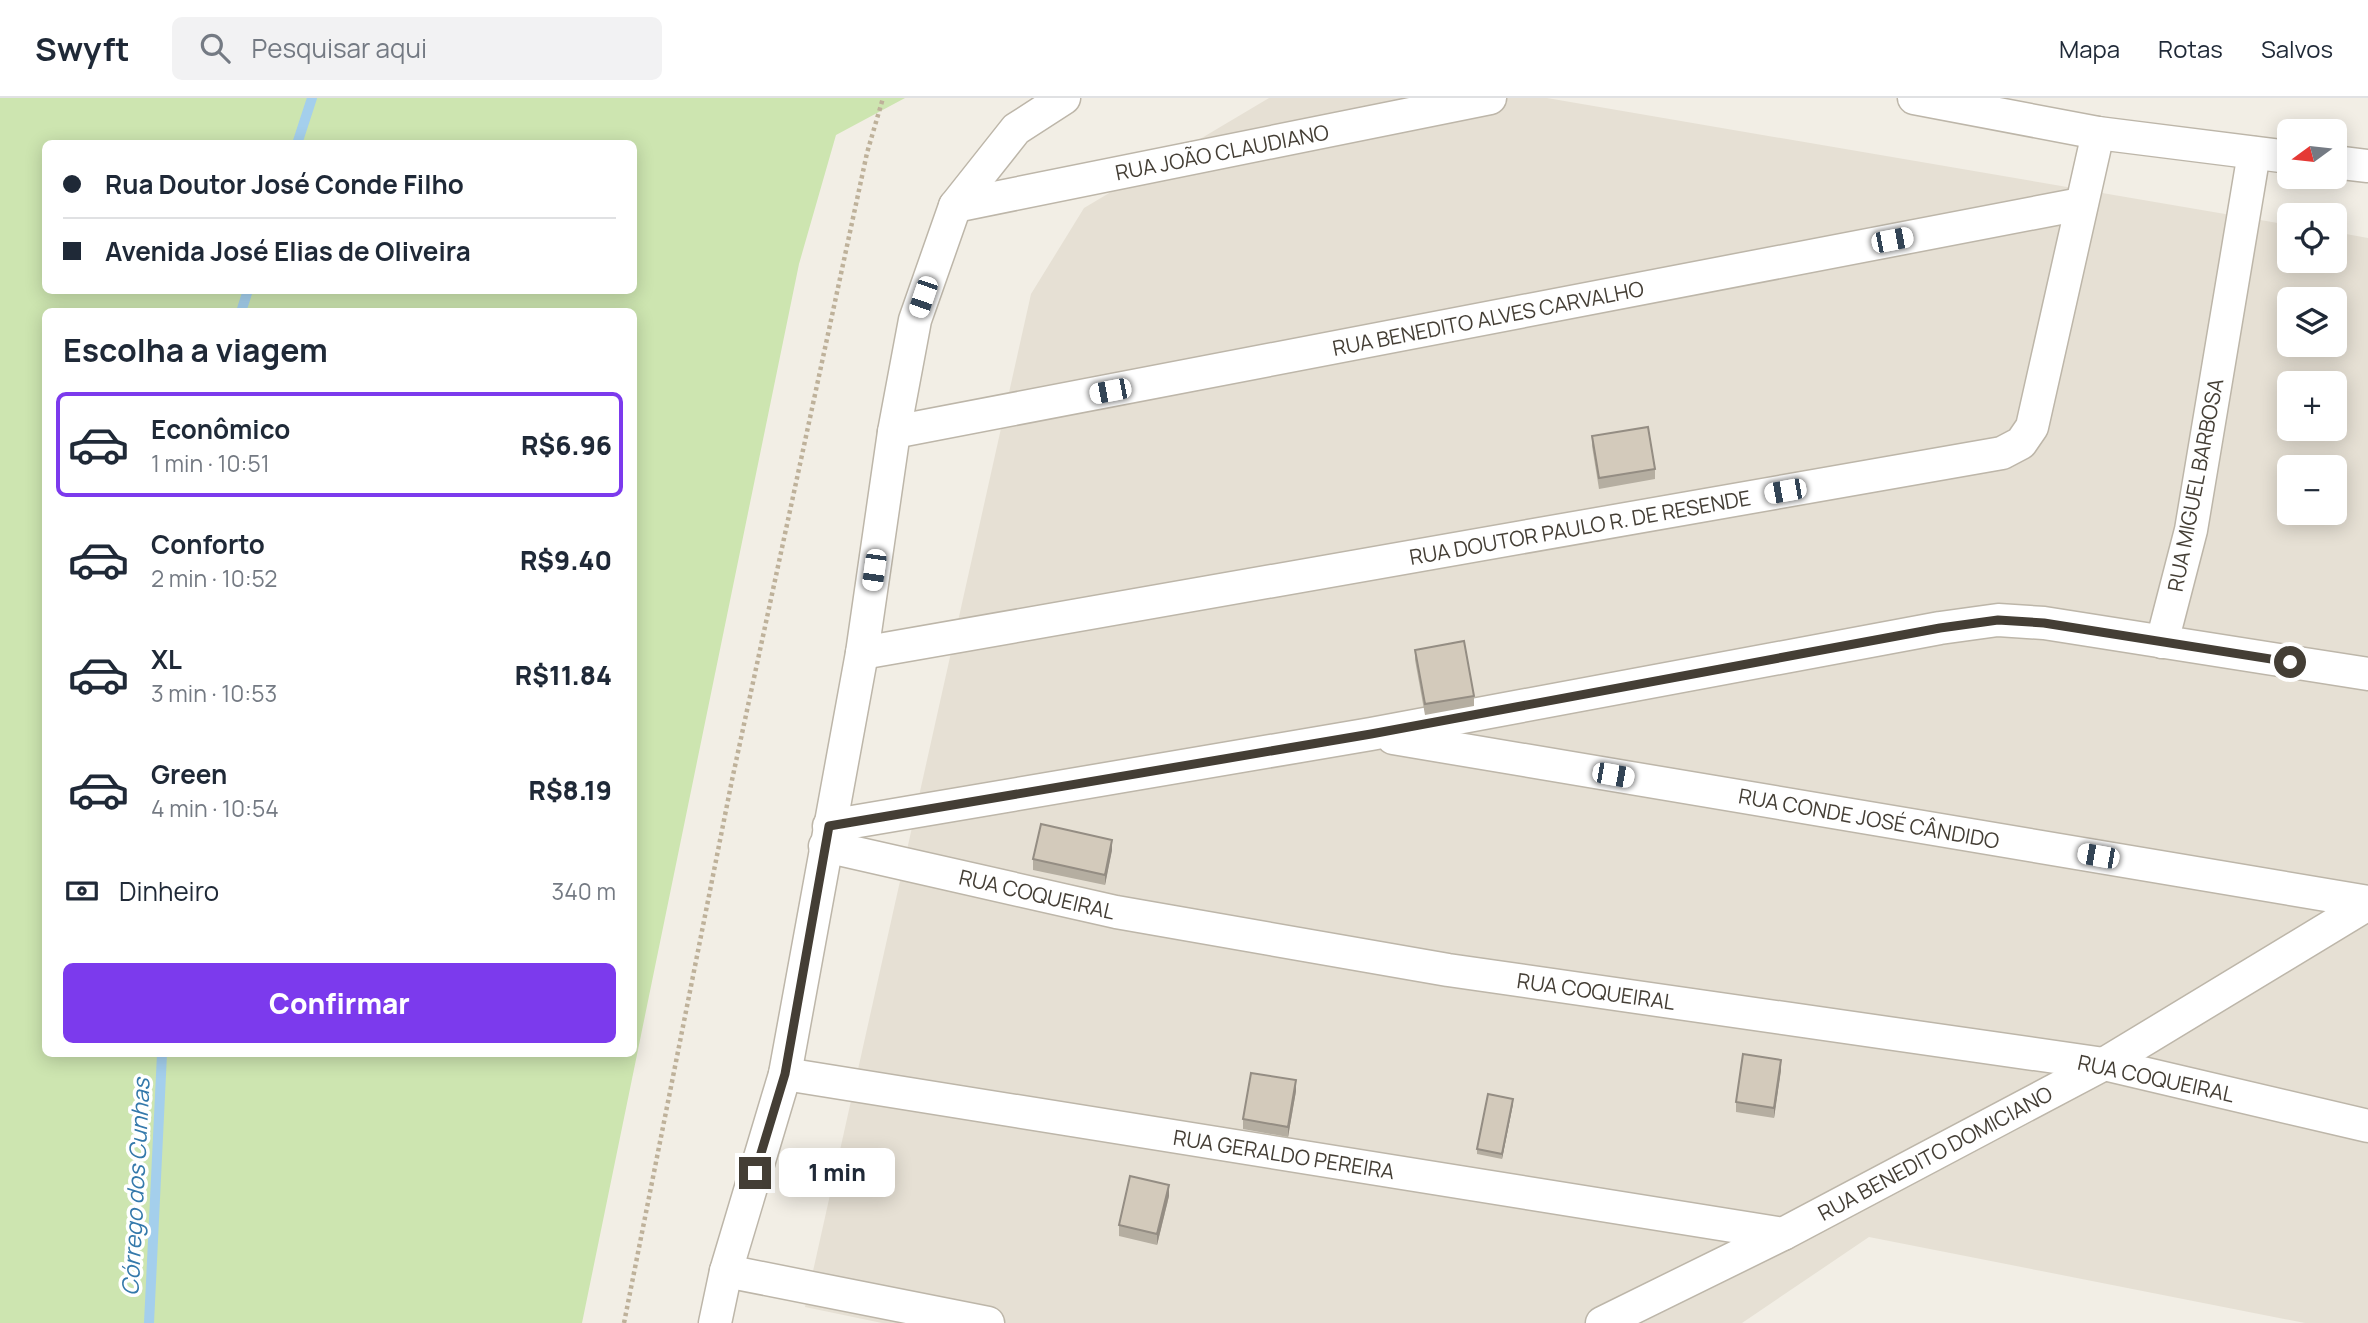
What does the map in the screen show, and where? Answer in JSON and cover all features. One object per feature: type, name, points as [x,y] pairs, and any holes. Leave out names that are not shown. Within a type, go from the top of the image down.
[{"type":"street","points":[[715,1323],[726,1271],[785,1074],[862,653],[894,432],[915,320],[955,206],[1016,128],[1064,98]]},
{"type":"street","name":"RUA JOÃO CLAUDIANO","points":[[955,206],[1490,98]]},
{"type":"street","points":[[1929,99],[2098,133],[2277,156]]},
{"type":"street","name":"RUA DOUTOR PAULO R. DE RESENDE","points":[[862,653],[2003,453],[2021,443],[2032,427],[2098,133]]},
{"type":"street","name":"RUA MIGUEL BARBOSA","points":[[2162,642],[2191,530],[2254,153]]},
{"type":"street","points":[[2347,164],[2368,166]]},
{"type":"street","name":"RUA BENEDITO ALVES CARVALHO","points":[[894,432],[2081,204]]},
{"type":"street","points":[[827,836],[1940,628],[1998,620],[2044,623],[2368,674]]},
{"type":"street","name":"RUA CONDE JOSÉ CÂNDIDO","points":[[1371,734],[2368,903]]},
{"type":"street","name":"RUA COQUEIRAL","points":[[827,836],[1116,912],[1448,970],[2104,1064],[2368,1126]]},
{"type":"street","name":"RUA BENEDITO DOMICIANO","points":[[1602,1323],[1783,1234],[2104,1064],[2368,903]]},
{"type":"street","name":"RUA GERALDO PEREIRA","points":[[785,1074],[1783,1234]]},
{"type":"street","points":[[726,1271],[988,1323]]},
{"type":"path","points":[[624,1323],[737,753],[864,166],[883,98]]},
{"type":"shaded area","points":[[1269,98],[1547,98],[2277,223],[2277,273],[2347,273],[2347,234],[2368,238],[2368,1323],[2305,1323],[1869,1237],[1742,1323],[882,1323],[805,1307],[1031,294],[1084,208]]},
{"type":"green space","points":[[0,98],[905,98],[836,135],[799,264],[637,1055],[637,308],[42,308],[42,1057],[637,1057],[582,1323],[0,1323]]},
{"type":"building","points":[[1648,427],[1655,469],[1599,478],[1592,436]]},
{"type":"building","points":[[1464,641],[1474,696],[1425,704],[1415,650]]},
{"type":"building","points":[[1041,824],[1112,840],[1105,875],[1033,859]]},
{"type":"building","points":[[1743,1054],[1781,1060],[1774,1108],[1736,1102]]},
{"type":"building","points":[[1251,1073],[1296,1080],[1288,1127],[1243,1119]]},
{"type":"building","points":[[1488,1094],[1513,1099],[1502,1154],[1477,1149]]},
{"type":"building","points":[[1130,1176],[1169,1185],[1157,1234],[1119,1225]]},
{"type":"waterway","name":"Córrego dos Cunhas","points":[[298,140],[312,98]]},
{"type":"waterway","name":"Córrego dos Cunhas","points":[[242,308],[247,294]]},
{"type":"waterway","name":"Córrego dos Cunhas","points":[[149,1323],[162,1057]]},
{"type":"route","points":[[755,1173],[785,1074],[829,826],[1371,734],[1940,628],[1998,620],[2044,623],[2290,662]]}]
